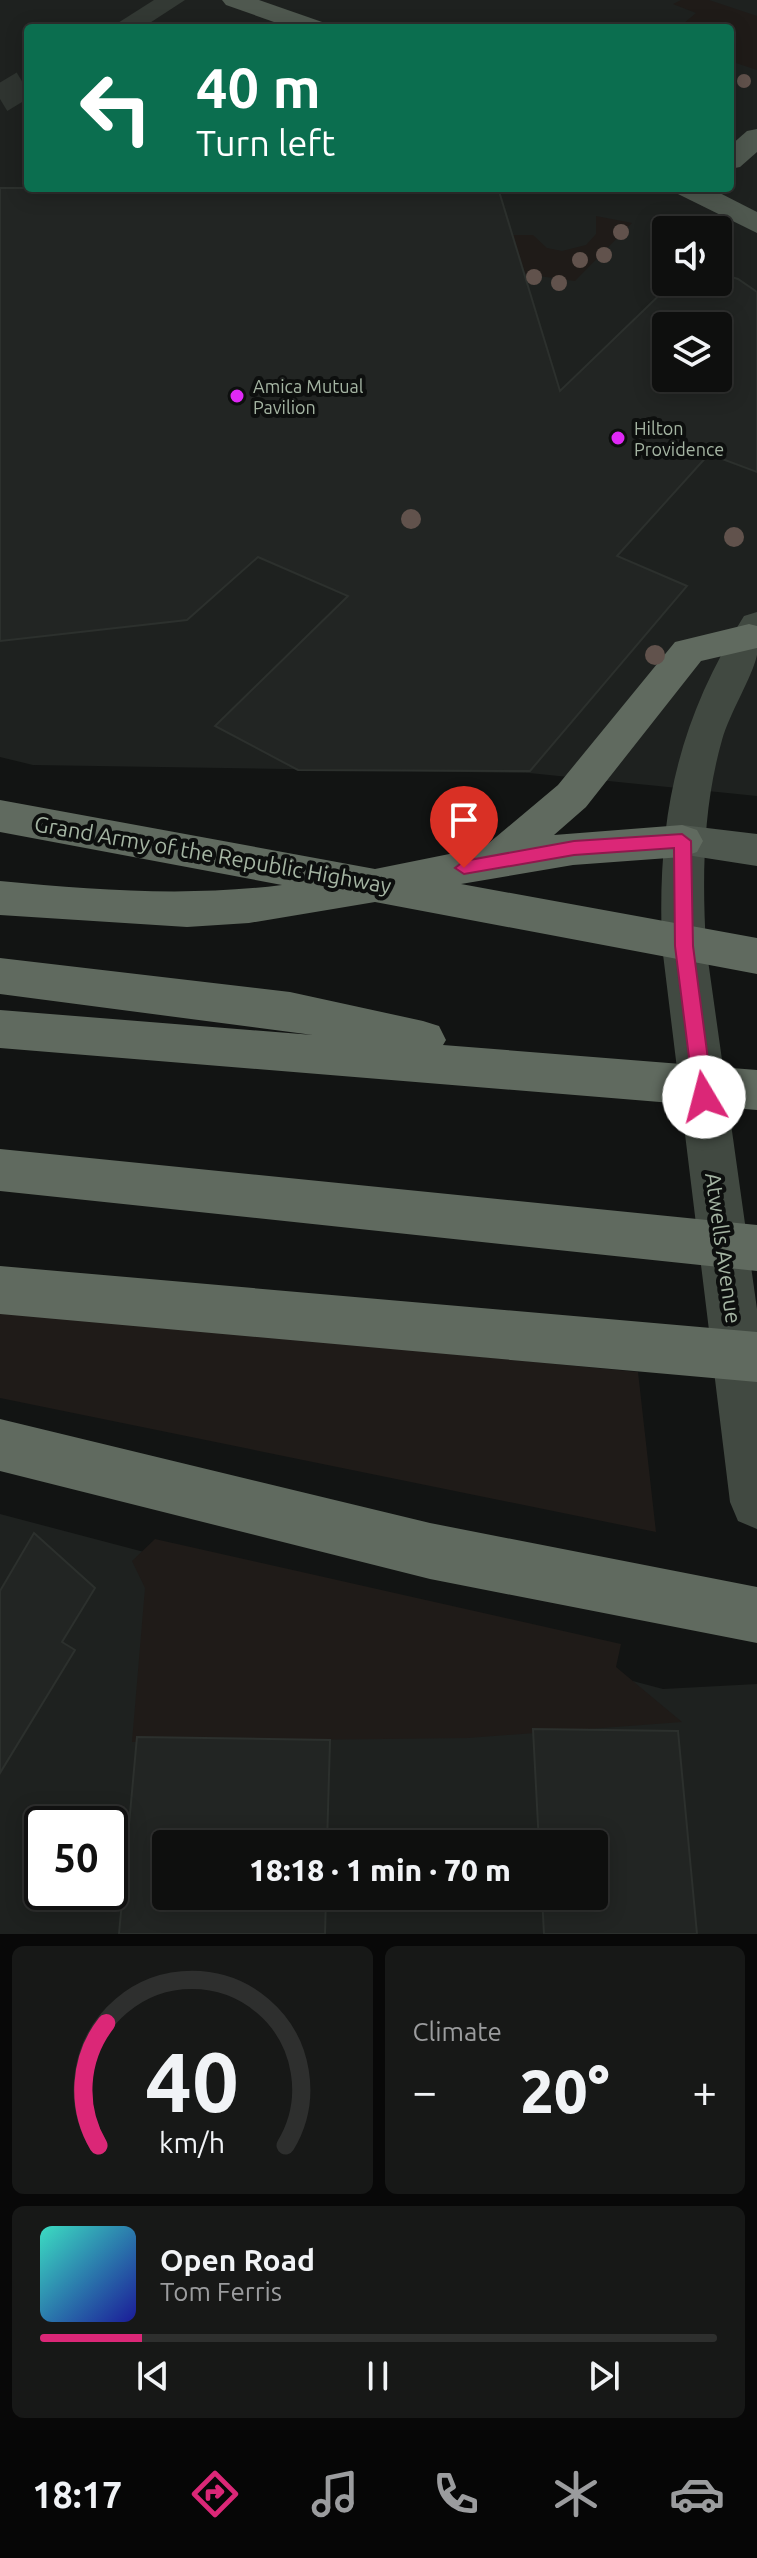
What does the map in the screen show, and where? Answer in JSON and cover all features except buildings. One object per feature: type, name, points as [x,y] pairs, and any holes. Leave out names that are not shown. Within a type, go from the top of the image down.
[{"type":"highway","points":[[494,862],[572,796],[688,651],[753,631]]},
{"type":"highway","name":"Grand Army of the Republic Highway","points":[[0,816],[757,956]]},
{"type":"highway","points":[[0,898],[161,911],[252,905],[613,843],[682,841]]},
{"type":"highway","points":[[0,976],[290,1011],[586,1076]]},
{"type":"highway","points":[[0,1029],[757,1090]]},
{"type":"highway","points":[[0,1170],[757,1248]]},
{"type":"highway","points":[[0,1290],[757,1357]]},
{"type":"highway","points":[[0,1445],[430,1551],[757,1615]]},
{"type":"main road","points":[[235,0],[304,24]]},
{"type":"main road","points":[[734,157],[757,137]]},
{"type":"main road","points":[[700,192],[757,224]]},
{"type":"main road","name":"Atwells Avenue","points":[[753,631],[708,720],[690,783],[682,841],[681,896],[684,946],[756,1496]]},
{"type":"main road","points":[[682,841],[757,850]]},
{"type":"street","points":[[130,24],[172,0]]},
{"type":"shaded area","points":[[0,0],[757,0],[757,796],[529,773],[33,765],[0,757]]},
{"type":"shaded area","points":[[681,0],[709,0],[757,16],[757,70],[734,62],[734,24],[686,24],[684,23],[696,13],[673,4]]},
{"type":"shaded area","points":[[596,216],[632,223],[575,281],[524,274],[513,235],[533,235],[547,248],[562,251],[586,245],[596,234]]},
{"type":"shaded area","points":[[0,1310],[638,1372],[656,1532],[0,1398]]},
{"type":"shaded area","points":[[0,1514],[663,1689],[757,1684],[757,1934],[0,1934]]},
{"type":"shaded area","points":[[155,1539],[621,1644],[616,1667],[682,1722],[468,1738],[132,1742],[145,1588],[132,1561]]},
{"type":"tunnel","points":[[0,99],[24,84]]},
{"type":"place","name":"Amica Mutual Pavilion","points":[[237,396]]},
{"type":"place","name":"Hilton Providence","points":[[618,438]]},
{"type":"route","points":[[464,868],[613,843],[682,841],[684,946],[704,1097]]}]
